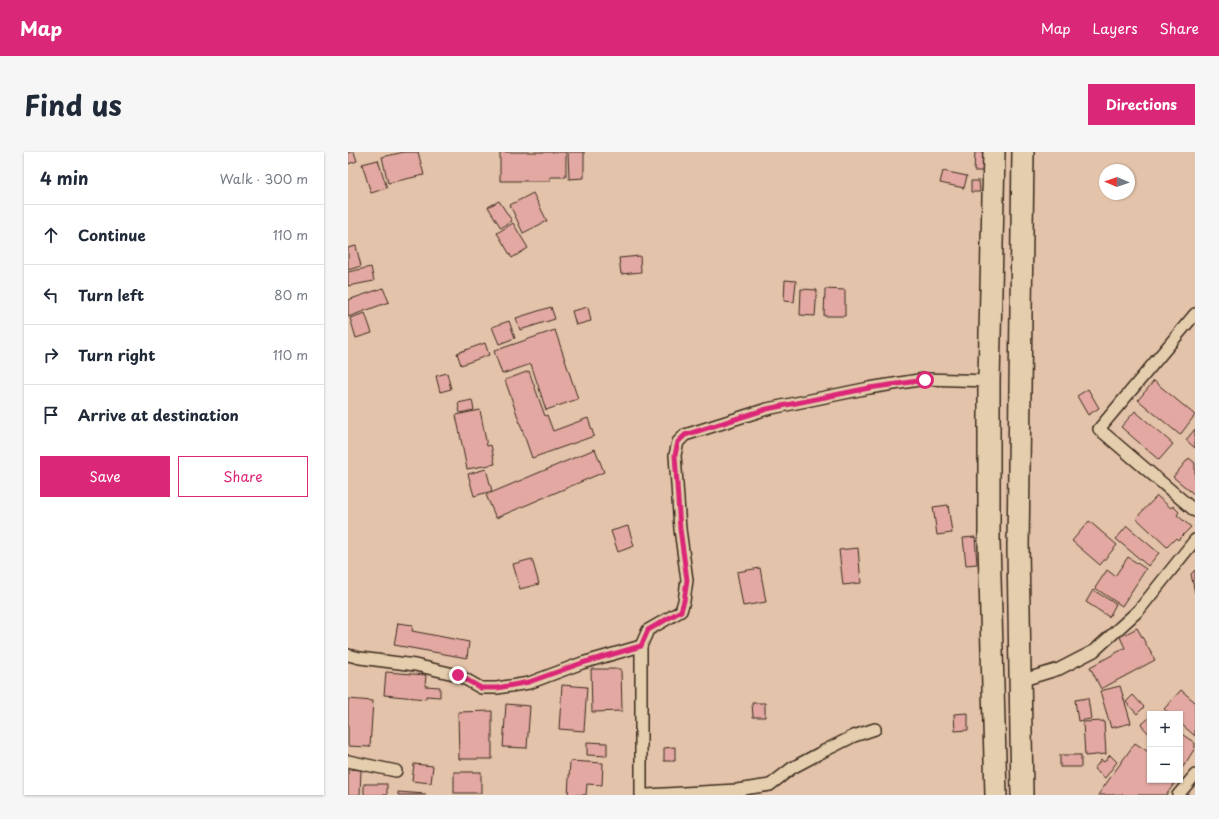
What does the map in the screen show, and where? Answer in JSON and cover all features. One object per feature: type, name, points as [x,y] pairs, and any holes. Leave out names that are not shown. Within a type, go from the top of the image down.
[{"type":"highway","points":[[994,152],[989,380],[989,542],[996,795]]},
{"type":"highway","points":[[1022,795],[1018,548],[1024,152]]},
{"type":"street","points":[[1195,314],[1100,429],[1195,511]]},
{"type":"street","points":[[641,795],[641,646],[648,630],[681,611],[687,580],[680,529],[675,455],[678,442],[685,435],[767,409],[869,388],[925,380],[989,380]]},
{"type":"street","points":[[1020,681],[1059,669],[1094,651],[1139,610],[1195,540]]},
{"type":"street","points":[[348,655],[415,665],[458,675],[481,688],[497,688],[529,682],[582,663],[641,646]]},
{"type":"street","points":[[647,795],[737,790],[770,785],[792,768],[854,736],[874,729]]},
{"type":"street","points":[[348,761],[396,771]]},
{"type":"street","points":[[1178,795],[1195,775]]},
{"type":"building","points":[[348,152],[354,152],[357,161],[348,164]]},
{"type":"building","points":[[404,152],[418,152],[424,175],[388,183],[382,157]]},
{"type":"building","points":[[500,152],[566,152],[566,177],[550,177],[550,181],[500,181]]},
{"type":"building","points":[[568,152],[584,152],[584,178],[569,179]]},
{"type":"building","points":[[975,152],[986,152],[984,171],[974,171]]},
{"type":"building","points":[[378,160],[387,188],[371,193],[362,164]]},
{"type":"building","points":[[943,171],[967,176],[964,188],[940,183]]},
{"type":"building","points":[[971,181],[979,181],[980,192],[971,192]]},
{"type":"building","points":[[533,193],[547,221],[523,233],[510,205]]},
{"type":"building","points":[[499,201],[512,221],[501,228],[488,207]]},
{"type":"building","points":[[513,223],[528,248],[512,258],[497,233]]},
{"type":"building","points":[[356,246],[361,266],[348,270],[348,248]]},
{"type":"building","points":[[640,256],[641,272],[621,274],[619,258]]},
{"type":"building","points":[[371,267],[374,281],[348,286],[348,272]]},
{"type":"building","points":[[785,280],[796,281],[794,302],[784,301]]},
{"type":"building","points":[[383,288],[389,302],[348,317],[348,300]]},
{"type":"building","points":[[801,289],[817,290],[815,316],[800,315]]},
{"type":"building","points":[[825,289],[845,290],[845,316],[824,316]]},
{"type":"building","points":[[551,307],[555,319],[520,330],[516,318]]},
{"type":"building","points":[[588,307],[591,321],[576,325],[572,311]]},
{"type":"building","points":[[365,313],[372,333],[356,338],[350,318]]},
{"type":"building","points":[[509,321],[515,338],[499,344],[492,327]]},
{"type":"building","points":[[555,330],[578,399],[546,410],[531,364],[502,374],[494,351]]},
{"type":"building","points":[[485,343],[489,355],[461,365],[457,353]]},
{"type":"building","points":[[529,371],[545,416],[547,415],[553,431],[588,418],[594,436],[532,458],[505,380]]},
{"type":"building","points":[[447,373],[451,389],[440,392],[436,376]]},
{"type":"building","points":[[1154,381],[1195,415],[1180,435],[1138,400]]},
{"type":"building","points":[[1088,389],[1099,408],[1088,415],[1077,396]]},
{"type":"building","points":[[472,400],[474,410],[460,413],[458,403]]},
{"type":"building","points":[[480,410],[487,446],[491,445],[495,464],[467,469],[456,415]]},
{"type":"building","points":[[1135,411],[1173,444],[1159,460],[1121,427]]},
{"type":"building","points":[[1195,429],[1195,448],[1186,440]]},
{"type":"building","points":[[595,449],[604,472],[496,518],[486,495]]},
{"type":"building","points":[[1189,458],[1195,463],[1195,495],[1173,477]]},
{"type":"building","points":[[486,469],[492,491],[474,496],[468,474]]},
{"type":"building","points":[[1157,496],[1171,508],[1173,506],[1179,512],[1177,515],[1191,527],[1178,540],[1176,538],[1167,547],[1136,518]]},
{"type":"building","points":[[948,505],[952,533],[937,535],[933,507]]},
{"type":"building","points":[[1089,521],[1117,545],[1100,565],[1072,541]]},
{"type":"building","points":[[628,526],[634,546],[618,552],[611,531]]},
{"type":"building","points":[[1127,526],[1159,553],[1148,566],[1116,539]]},
{"type":"building","points":[[975,537],[977,564],[966,565],[963,538]]},
{"type":"building","points":[[858,548],[861,583],[843,585],[839,550]]},
{"type":"building","points":[[1128,557],[1146,569],[1122,606],[1095,588],[1107,570],[1115,576]]},
{"type":"building","points":[[532,559],[539,584],[520,589],[513,564]]},
{"type":"building","points":[[760,568],[766,602],[743,606],[737,572]]},
{"type":"building","points":[[1195,570],[1195,593],[1191,574]]},
{"type":"building","points":[[1093,590],[1116,604],[1109,617],[1086,602]]},
{"type":"building","points":[[398,623],[413,625],[412,631],[469,642],[467,658],[394,645]]},
{"type":"building","points":[[1137,628],[1155,660],[1101,689],[1090,667],[1125,648],[1120,637]]},
{"type":"building","points":[[591,669],[621,669],[622,711],[592,712]]},
{"type":"building","points":[[386,672],[426,675],[425,686],[440,687],[440,697],[426,696],[426,699],[384,695]]},
{"type":"building","points":[[562,685],[587,687],[584,731],[559,729]]},
{"type":"building","points":[[1120,686],[1131,723],[1111,728],[1100,691]]},
{"type":"building","points":[[1181,690],[1195,702],[1195,736],[1183,726],[1183,711],[1166,711],[1164,709]]},
{"type":"building","points":[[1133,695],[1144,707],[1137,714],[1126,702]]},
{"type":"building","points":[[1088,698],[1091,719],[1078,721],[1075,700]]},
{"type":"building","points":[[348,699],[373,701],[370,747],[348,746]]},
{"type":"building","points":[[752,703],[765,703],[765,717],[753,717]]},
{"type":"building","points":[[506,704],[530,706],[527,748],[503,747]]},
{"type":"building","points":[[492,711],[492,759],[459,759],[458,712]]},
{"type":"building","points":[[968,713],[968,730],[955,731],[954,714]]},
{"type":"building","points":[[1147,720],[1147,732],[1141,725]]},
{"type":"building","points":[[1104,721],[1106,754],[1085,756],[1083,722]]},
{"type":"building","points":[[1183,735],[1195,743],[1195,748],[1183,767]]},
{"type":"building","points":[[587,742],[607,743],[607,756],[587,755]]},
{"type":"building","points":[[1135,743],[1147,751],[1147,783],[1175,783],[1166,795],[1098,795]]},
{"type":"building","points":[[675,747],[675,761],[664,761],[664,748]]},
{"type":"building","points":[[1060,755],[1081,755],[1081,767],[1060,767]]},
{"type":"building","points":[[1110,755],[1117,762],[1105,778],[1094,769],[1101,760],[1104,762]]},
{"type":"building","points":[[570,761],[603,763],[602,785],[587,784],[586,795],[568,795]]},
{"type":"building","points":[[414,764],[433,766],[431,783],[412,781]]},
{"type":"building","points":[[348,769],[361,770],[360,795],[348,795]]},
{"type":"building","points":[[454,772],[481,772],[481,793],[454,793]]},
{"type":"building","points":[[364,784],[387,784],[387,795],[364,795]]},
{"type":"building","points":[[398,792],[426,794],[426,795],[398,795]]},
{"type":"route","points":[[458,675],[481,688],[497,688],[529,682],[582,663],[641,646],[648,630],[681,611],[687,580],[680,529],[675,455],[678,442],[685,435],[767,409],[869,388],[925,380]]}]
